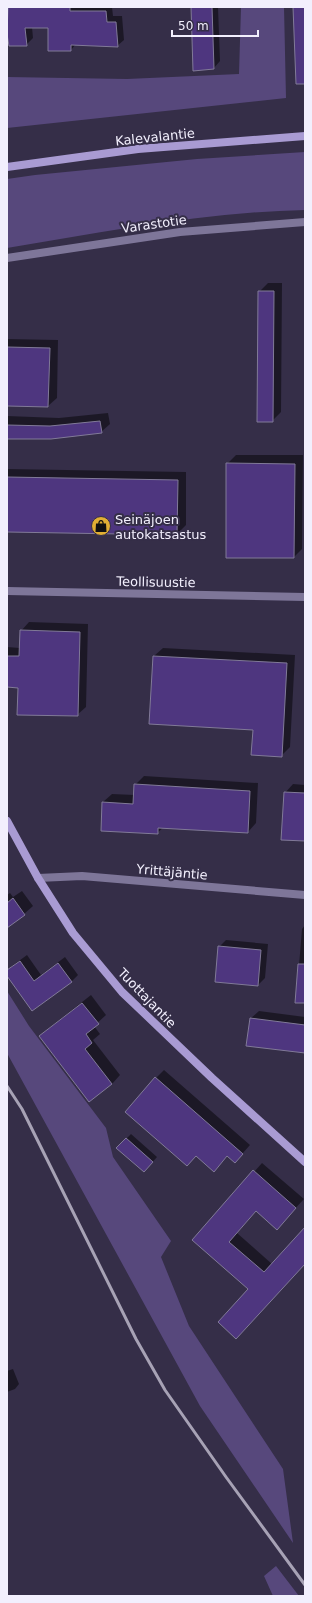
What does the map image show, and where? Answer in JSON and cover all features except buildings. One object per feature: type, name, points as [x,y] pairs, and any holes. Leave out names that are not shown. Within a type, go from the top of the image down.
[{"type":"street","name":"Kalevalantie","points":[[7,167],[138,149],[305,136]]},
{"type":"street","name":"Varastotie","points":[[7,258],[180,232],[305,222]]},
{"type":"street","name":"Teollisuustie","points":[[7,591],[305,597]]},
{"type":"street","name":"Tuottajantie","points":[[7,821],[38,878],[73,933],[122,992],[212,1078],[305,1162]]},
{"type":"street","name":"Yrittäjäntie","points":[[38,878],[82,876],[305,895]]},
{"type":"shaded area","points":[[241,7],[284,7],[286,98],[7,128],[7,77],[127,79],[239,74]]},
{"type":"shaded area","points":[[305,152],[305,210],[193,219],[118,229],[7,248],[7,179],[197,159]]},
{"type":"shaded area","points":[[7,991],[29,1026],[106,1128],[113,1157],[171,1241],[161,1257],[189,1326],[283,1469],[293,1543],[200,1406],[7,1053]]},
{"type":"shaded area","points":[[276,1566],[299,1596],[273,1596],[264,1576]]},
{"type":"railway","points":[[7,1086],[22,1109],[136,1339],[165,1390],[305,1585]]},
{"type":"place","name":"Seinäjoen autokatsastus","points":[[101,526]]}]
